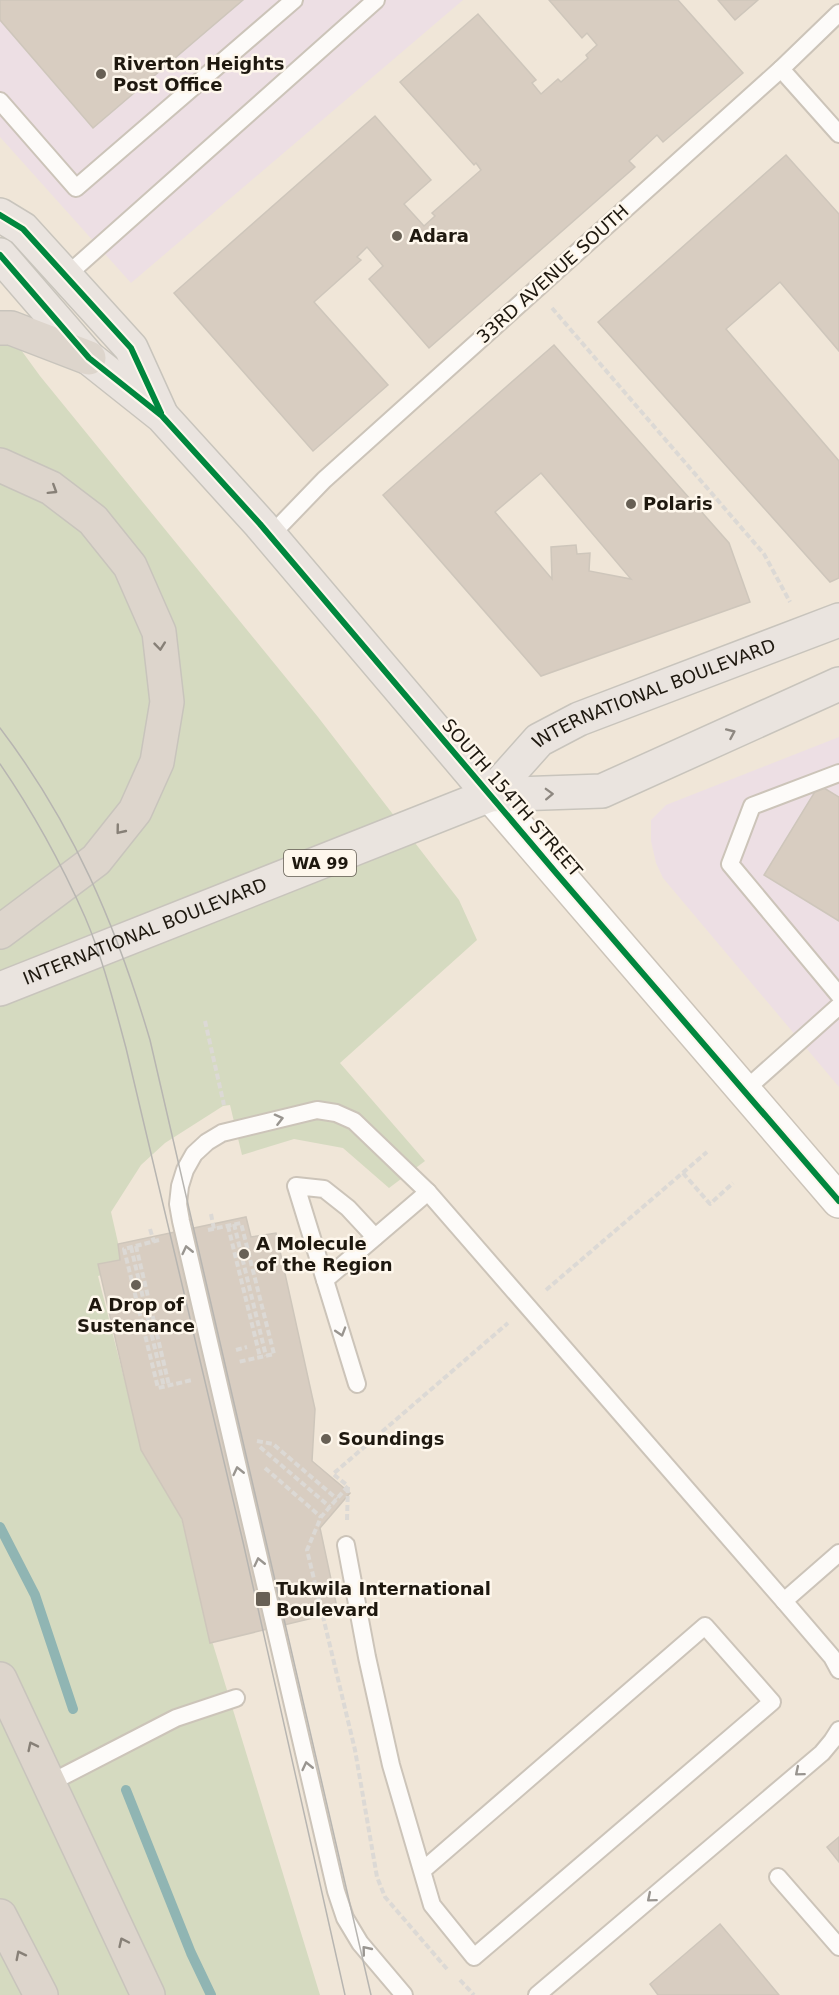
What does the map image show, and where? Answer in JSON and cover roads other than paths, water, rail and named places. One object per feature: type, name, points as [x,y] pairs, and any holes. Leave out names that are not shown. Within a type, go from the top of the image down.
[{"type":"highway","points":[[0,328],[12,328],[89,358]]},
{"type":"highway","points":[[0,465],[51,488],[93,520],[130,566],[159,632],[166,702],[157,762],[135,811],[96,860],[0,932]]},
{"type":"highway","points":[[0,1679],[148,1995]]},
{"type":"highway","points":[[0,1916],[41,1995]]},
{"type":"main road","name":"SOUTH 154TH STREET","points":[[0,214],[23,229],[131,348],[162,416]]},
{"type":"main road","name":"SOUTH 154TH STREET","points":[[0,255],[89,358],[162,416],[270,536],[490,795]]},
{"type":"main road","name":"INTERNATIONAL BOULEVARD","points":[[490,795],[539,740],[579,719],[839,620]]},
{"type":"main road","name":"INTERNATIONAL BOULEVARD","points":[[0,989],[490,795],[602,791],[839,684]]},
{"type":"street","name":"SOUTH 154TH STREET","points":[[490,795],[839,1201]]},
{"type":"lane","points":[[0,101],[76,188],[294,0]]},
{"type":"lane","points":[[66,276],[376,0]]},
{"type":"lane","name":"33RD AVENUE SOUTH","points":[[270,536],[324,480],[781,69],[839,13]]},
{"type":"lane","points":[[781,69],[839,134]]},
{"type":"lane","points":[[839,773],[752,806],[730,864],[839,995]]},
{"type":"lane","points":[[745,1090],[839,1006]]},
{"type":"lane","points":[[404,1995],[360,1943],[345,1918],[336,1891],[180,1221],[178,1204],[185,1170],[194,1155],[207,1142],[222,1133],[317,1110],[336,1113],[354,1121],[369,1133],[428,1192],[784,1600],[832,1657],[839,1670]]},
{"type":"lane","points":[[357,1384],[296,1186],[324,1190],[348,1208],[375,1237]]},
{"type":"lane","points":[[325,1280],[428,1192]]},
{"type":"lane","points":[[346,1545],[391,1766],[432,1905],[474,1958],[771,1702],[705,1626],[422,1870]]},
{"type":"lane","points":[[784,1600],[839,1553]]},
{"type":"lane","points":[[50,1783],[176,1718],[236,1698]]},
{"type":"lane","points":[[537,1995],[822,1753],[839,1730]]},
{"type":"lane","points":[[778,1877],[839,1947]]},
{"type":"waterway","points":[[0,1527],[35,1595],[73,1709]]},
{"type":"waterway","points":[[126,1790],[191,1953],[211,1995]]},
{"type":"tram line","points":[[0,728],[49,801],[90,877],[122,956],[150,1040],[371,1995]]},
{"type":"tram line","points":[[0,764],[35,819],[76,897],[97,949],[112,998],[126,1048],[243,1542],[345,1995]]},
{"type":"place","name":"Riverton Heights Post Office","points":[[101,74]]},
{"type":"place","name":"Adara","points":[[397,236]]},
{"type":"place","name":"Polaris","points":[[631,504]]},
{"type":"place","name":"A Molecule of the Region","points":[[244,1254]]},
{"type":"place","name":"A Drop of Sustenance","points":[[136,1285]]},
{"type":"place","name":"Soundings","points":[[326,1439]]},
{"type":"place","name":"Tukwila International Boulevard","points":[[263,1599]]}]
